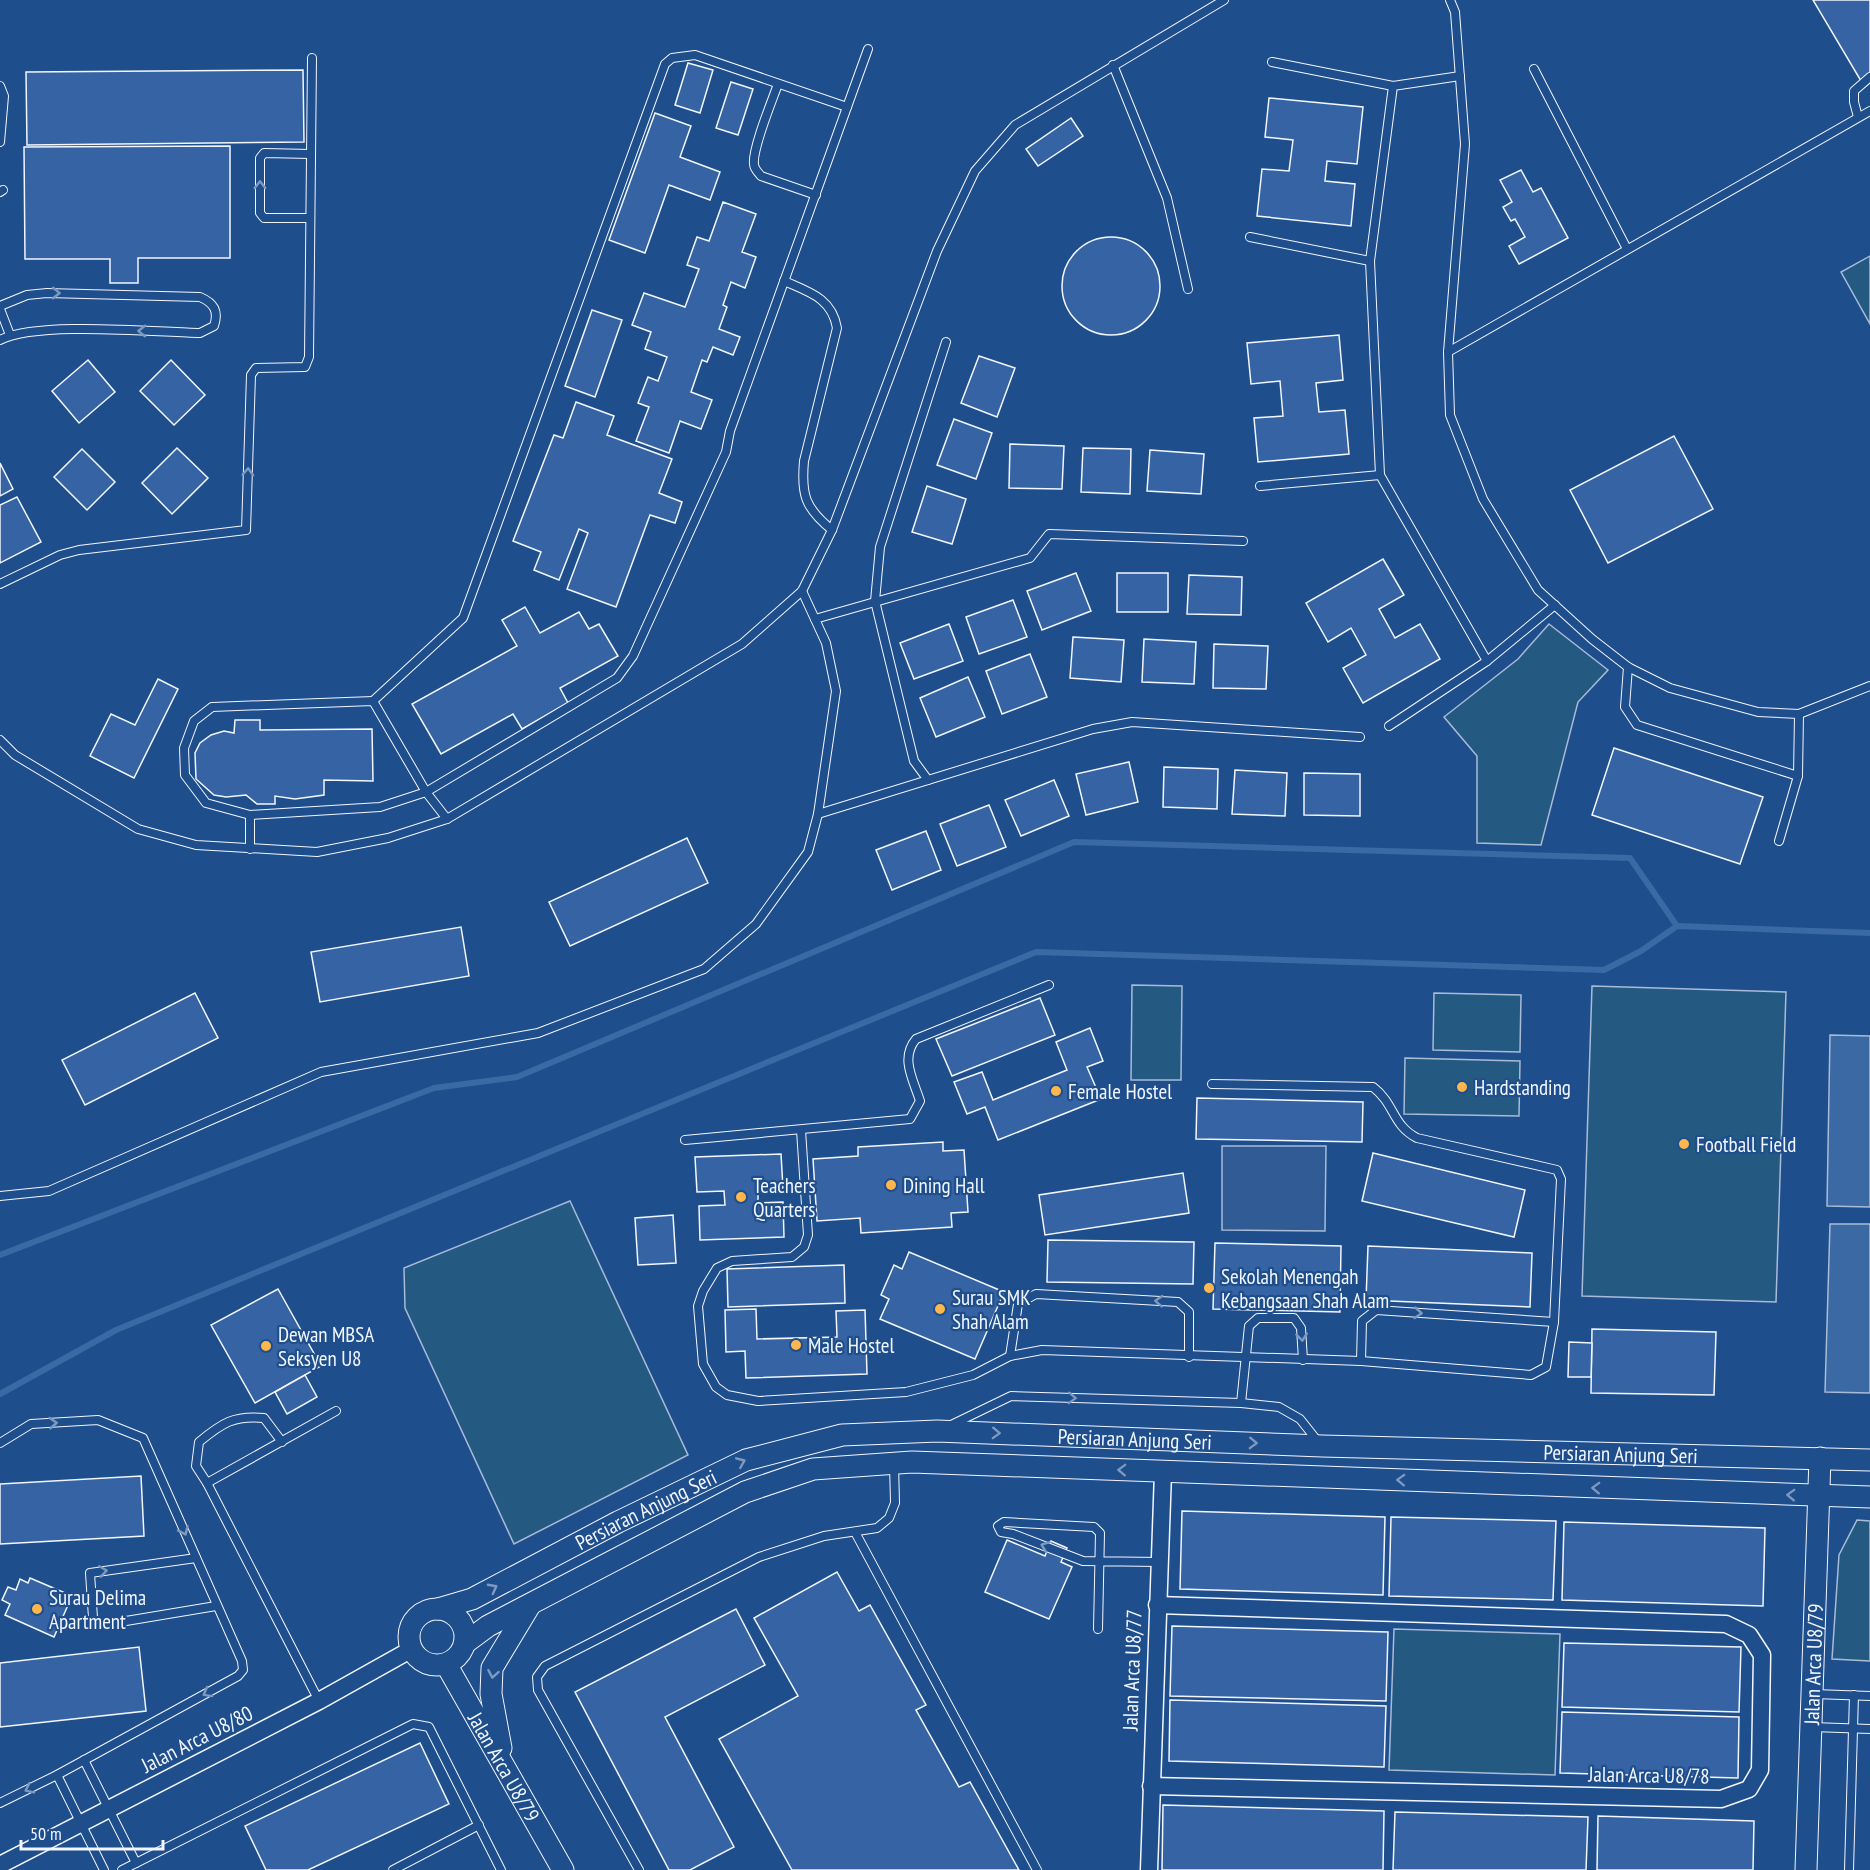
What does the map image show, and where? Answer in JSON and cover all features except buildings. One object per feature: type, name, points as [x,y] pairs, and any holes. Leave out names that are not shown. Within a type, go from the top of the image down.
[{"type":"street","name":"Persiaran Anjung Seri","points":[[438,1609],[472,1599],[618,1522],[746,1460],[842,1435],[937,1431],[1322,1446],[1870,1460]]},
{"type":"street","name":"Jalan Arca U8/79","points":[[1806,1870],[1820,1458]]},
{"type":"street","name":"Persiaran Anjung Seri","points":[[465,1643],[488,1626],[746,1492],[813,1469],[894,1463],[1870,1497]]},
{"type":"street","name":"Jalan Arca U8/77","points":[[1149,1870],[1163,1472]]},
{"type":"street","points":[[504,1766],[490,1694],[492,1668],[530,1604]]},
{"type":"street","name":"Jalan Arca U8/78","points":[[1151,1786],[1721,1799],[1749,1789],[1760,1770],[1762,1655],[1749,1635],[1726,1624],[1157,1605]]},
{"type":"street","points":[[438,1609],[450,1612],[460,1620],[465,1631],[465,1643],[461,1652],[446,1664],[426,1663],[412,1649],[409,1638],[411,1627],[417,1617],[427,1611],[438,1609]]},
{"type":"street","name":"Jalan Arca U8/80","points":[[0,1865],[319,1701],[412,1649]]},
{"type":"street","name":"Jalan Arca U8/79","points":[[446,1664],[563,1870]]},
{"type":"lane","points":[[0,740],[15,755],[138,829],[196,845],[317,852],[388,838],[447,819],[742,644],[802,591],[832,530],[937,251],[975,171],[1015,125],[1224,0]]},
{"type":"lane","points":[[1450,0],[1455,12],[1466,144],[1448,352],[1450,415],[1483,499],[1538,590],[1628,667],[1670,688],[1758,712],[1798,714],[1870,686]]},
{"type":"lane","points":[[847,107],[695,55],[672,58],[665,64],[463,618],[373,701],[212,707],[194,721],[184,748],[185,776],[206,803],[250,814],[380,807],[426,792],[617,678],[633,656],[726,452],[730,431],[868,49]]},
{"type":"lane","points":[[0,584],[60,555],[79,550],[246,530],[250,375],[256,368],[305,367],[309,357],[312,58]]},
{"type":"lane","points":[[1272,62],[1393,86],[1460,76]]},
{"type":"lane","points":[[1113,65],[1167,198],[1188,289]]},
{"type":"lane","points":[[1534,69],[1627,249]]},
{"type":"lane","points":[[1858,117],[1854,91],[1870,77]]},
{"type":"lane","points":[[778,84],[753,162],[761,176],[816,195]]},
{"type":"lane","points":[[0,86],[4,96],[0,142]]},
{"type":"lane","points":[[1393,86],[1370,261],[1380,475],[1487,661]]},
{"type":"lane","points":[[1448,352],[1870,111]]},
{"type":"lane","points":[[310,218],[264,218],[260,213],[260,158],[264,153],[311,154]]},
{"type":"lane","points":[[1250,237],[1370,261]]},
{"type":"lane","points":[[784,281],[824,300],[835,319],[837,328],[804,461],[802,483],[805,497],[814,515],[832,530]]},
{"type":"lane","points":[[0,340],[10,335],[62,329],[200,333],[214,326],[216,310],[210,302],[200,297],[47,292],[27,295],[0,308],[10,335]]},
{"type":"lane","points":[[928,780],[914,761],[875,601],[880,547],[946,342]]},
{"type":"lane","points":[[1260,486],[1380,475]]},
{"type":"lane","points":[[815,619],[1030,558],[1049,534],[1243,541]]},
{"type":"lane","points":[[0,1196],[49,1191],[321,1072],[538,1033],[704,969],[756,924],[808,852],[818,814],[836,691],[826,643],[802,591]]},
{"type":"lane","points":[[1389,726],[1487,661],[1555,605]]},
{"type":"lane","points":[[1628,667],[1625,707],[1637,725],[1798,776]]},
{"type":"lane","points":[[373,701],[426,792],[447,819]]},
{"type":"lane","points":[[1779,841],[1798,776],[1798,714]]},
{"type":"lane","points":[[818,814],[1093,729],[1132,722],[1360,737]]},
{"type":"lane","points":[[250,814],[250,849]]},
{"type":"lane","points":[[685,1140],[910,1119],[920,1101],[906,1058],[908,1049],[916,1039],[1049,985]]},
{"type":"lane","points":[[801,1130],[807,1235],[804,1247],[792,1257],[732,1262],[717,1268],[703,1291],[698,1306],[703,1364],[716,1387],[727,1395],[758,1401],[906,1392],[973,1376],[1010,1356],[1041,1350],[1189,1357],[1361,1361],[1531,1375],[1546,1367],[1554,1322],[1561,1179],[1557,1170],[1417,1138],[1404,1131],[1384,1095],[1373,1087],[1212,1084]]},
{"type":"lane","points":[[1010,1356],[1018,1304],[1036,1294],[1178,1302],[1189,1312],[1189,1357]]},
{"type":"lane","points":[[1361,1361],[1362,1321],[1376,1310],[1554,1322]]},
{"type":"lane","points":[[1241,1403],[1249,1326],[1258,1318],[1294,1318],[1301,1328],[1303,1360]]},
{"type":"lane","points":[[937,1431],[1011,1396],[1241,1403],[1279,1407],[1300,1419],[1322,1446]]},
{"type":"lane","points":[[207,1483],[336,1411]]},
{"type":"lane","points":[[282,1442],[264,1418],[244,1416],[219,1425],[199,1442],[196,1466],[207,1483],[319,1701]]},
{"type":"lane","points":[[0,1443],[31,1424],[98,1420],[143,1438],[242,1662],[243,1670],[238,1676],[57,1775],[0,1803]]},
{"type":"lane","points":[[639,1870],[538,1690],[537,1677],[545,1666],[759,1557],[824,1536],[877,1528],[889,1518],[895,1503],[894,1463]]},
{"type":"lane","points":[[1098,1629],[1100,1561],[1100,1533],[1094,1527],[1004,1522],[998,1526],[1001,1532],[1013,1534],[1083,1561],[1100,1561],[1159,1562]]},
{"type":"lane","points":[[855,1532],[1037,1870]]},
{"type":"lane","points":[[196,1558],[90,1573],[93,1618],[102,1625],[216,1606]]},
{"type":"lane","points":[[1813,1694],[1870,1696]]},
{"type":"lane","points":[[1849,1870],[1854,1695]]},
{"type":"lane","points":[[122,1870],[413,1725],[429,1727],[501,1870]]},
{"type":"lane","points":[[1812,1727],[1870,1729]]},
{"type":"lane","points":[[84,1760],[136,1863]]},
{"type":"lane","points":[[57,1775],[104,1870]]},
{"type":"lane","points":[[393,1870],[480,1825]]},
{"type":"shaded area","points":[[1870,256],[1870,324],[1841,272]]},
{"type":"shaded area","points":[[1549,624],[1608,670],[1578,702],[1541,845],[1477,843],[1477,756],[1444,717],[1518,659]]},
{"type":"shaded area","points":[[1132,985],[1182,986],[1181,1080],[1131,1080]]},
{"type":"shaded area","name":"Football Field","points":[[1592,986],[1786,992],[1776,1302],[1582,1296]]},
{"type":"shaded area","name":"Hardstanding","points":[[1434,993],[1521,995],[1520,1052],[1433,1050]]},
{"type":"shaded area","points":[[1830,1035],[1870,1036],[1870,1207],[1827,1206]]},
{"type":"shaded area","name":"Hardstanding","points":[[1405,1058],[1520,1061],[1519,1116],[1404,1114]]},
{"type":"shaded area","points":[[1222,1146],[1326,1146],[1325,1231],[1222,1230]]},
{"type":"shaded area","points":[[570,1201],[688,1455],[514,1544],[405,1308],[404,1268]]},
{"type":"shaded area","points":[[1830,1224],[1870,1224],[1870,1393],[1825,1392]]},
{"type":"shaded area","points":[[1857,1520],[1870,1521],[1870,1661],[1832,1659],[1839,1555]]},
{"type":"shaded area","points":[[1394,1629],[1560,1634],[1555,1775],[1389,1770]]},
{"type":"waterway","points":[[0,1255],[434,1088],[517,1077],[1074,842],[1630,858],[1677,926]]},
{"type":"waterway","points":[[0,1394],[116,1330],[1036,952],[1604,970],[1641,951],[1677,926],[1870,933]]},
{"type":"place","name":"Hardstanding","points":[[1462,1087]]},
{"type":"place","name":"Female Hostel","points":[[1056,1091]]},
{"type":"place","name":"Football Field","points":[[1684,1144]]},
{"type":"place","name":"Dining Hall","points":[[891,1185]]},
{"type":"place","name":"Teachers Quarters","points":[[741,1197]]},
{"type":"place","name":"Sekolah Menengah Kebangsaan Shah Alam","points":[[1209,1288]]},
{"type":"place","name":"Surau SMK Shah Alam","points":[[940,1309]]},
{"type":"place","name":"Male Hostel","points":[[796,1345]]},
{"type":"place","name":"Dewan MBSA Seksyen U8","points":[[266,1346]]},
{"type":"place","name":"Surau Delima Apartment","points":[[37,1609]]}]
